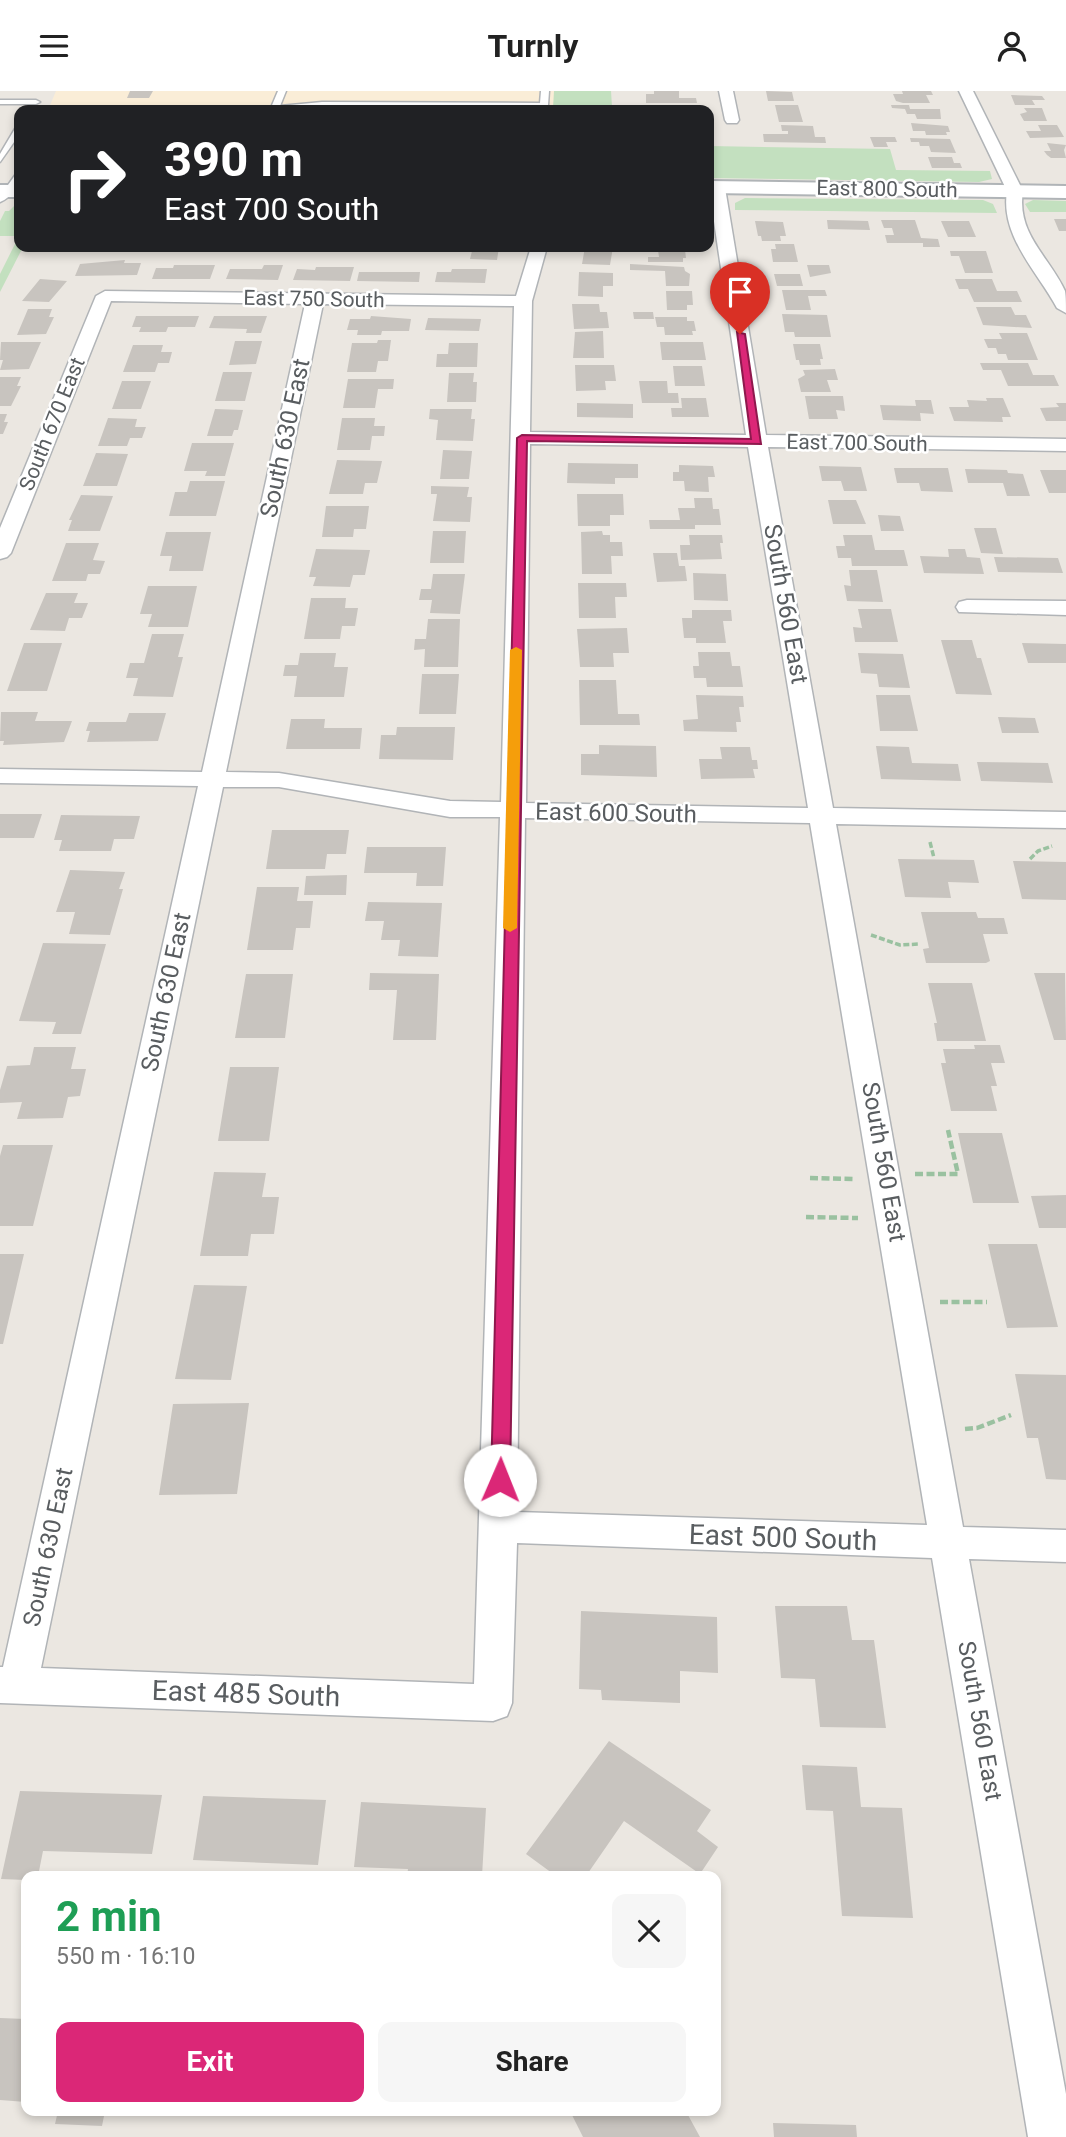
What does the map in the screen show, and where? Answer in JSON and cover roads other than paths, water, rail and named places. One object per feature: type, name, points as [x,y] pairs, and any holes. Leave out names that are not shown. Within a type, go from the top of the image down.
[{"type":"main road","name":"East 800 South","points":[[714,188],[1066,192]]},
{"type":"street","points":[[726,91],[732,120]]},
{"type":"street","points":[[967,91],[1015,191],[1010,204],[1027,248],[1066,308]]},
{"type":"street","name":"South 560 East","points":[[714,194],[1051,2137]]},
{"type":"street","points":[[499,1527],[523,301],[538,252]]},
{"type":"street","name":"East 750 South","points":[[105,296],[523,301]]},
{"type":"street","name":"South 670 East","points":[[0,553],[105,296]]},
{"type":"street","name":"South 630 East","points":[[9,1685],[212,777],[315,299]]},
{"type":"street","name":"East 700 South","points":[[522,438],[1066,445]]},
{"type":"street","points":[[967,607],[1066,608]]},
{"type":"street","name":"East 600 South","points":[[0,776],[279,780],[450,809],[1066,820]]},
{"type":"street","name":"East 485 South","points":[[9,1685],[493,1703],[499,1527]]},
{"type":"street","name":"East 500 South","points":[[499,1527],[1066,1546]]},
{"type":"lane","points":[[0,160],[14,137]]}]
